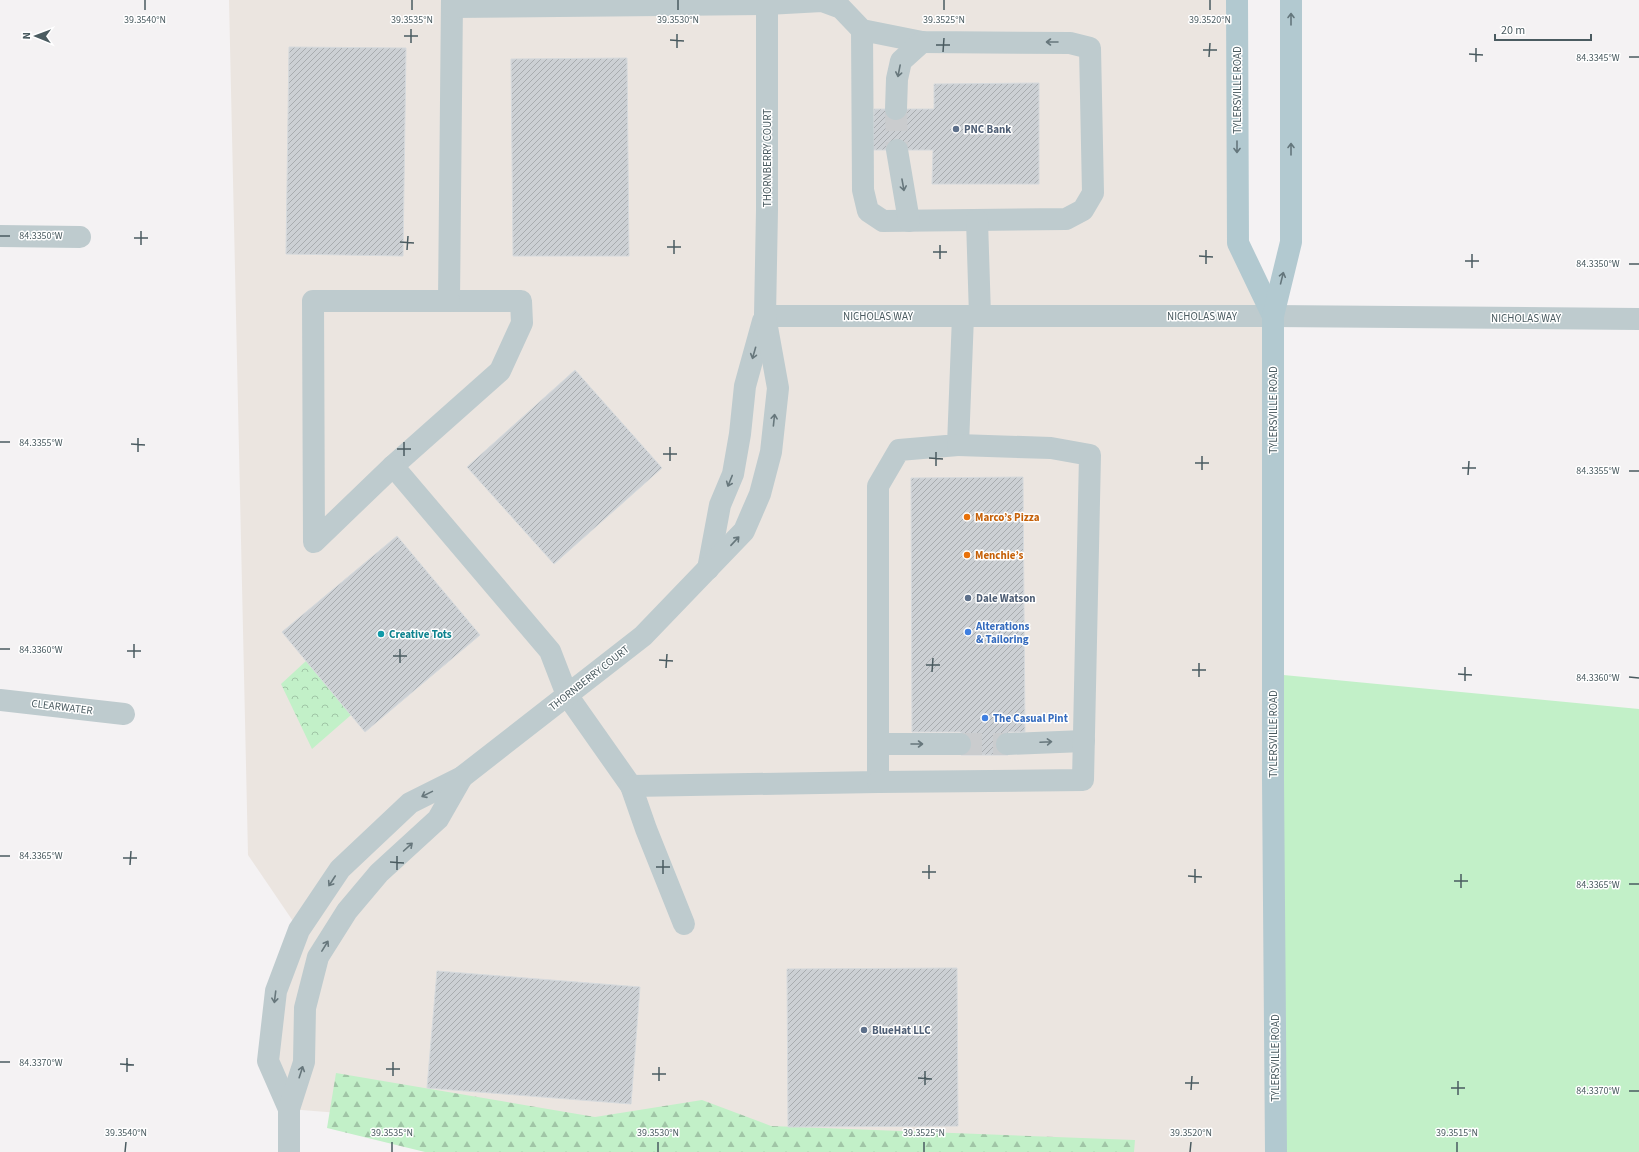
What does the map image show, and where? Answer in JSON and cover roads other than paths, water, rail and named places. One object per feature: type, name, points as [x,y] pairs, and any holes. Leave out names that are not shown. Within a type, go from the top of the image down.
[{"type":"main road","name":"TYLERSVILLE ROAD","points":[[1237,0],[1238,243],[1272,316]]},
{"type":"main road","name":"TYLERSVILLE ROAD","points":[[1276,1152],[1272,316],[1291,242],[1291,0]]},
{"type":"street","points":[[449,301],[452,4],[822,1],[841,8],[862,30],[922,42],[1070,42],[1090,48],[1093,193],[1083,210],[1066,218],[910,221],[883,221],[868,211],[863,190],[862,30]]},
{"type":"street","name":"THORNBERRY COURT","points":[[289,1109],[268,1061],[276,991],[299,930],[340,869],[410,803],[462,777],[643,636],[744,531],[760,494],[771,452],[778,388],[765,316],[767,202],[767,2]]},
{"type":"street","points":[[896,109],[897,79],[900,61],[922,42]]},
{"type":"street","points":[[897,150],[910,221]]},
{"type":"street","points":[[958,445],[971,316],[977,220]]},
{"type":"street","points":[[0,236],[80,237]]},
{"type":"street","points":[[313,301],[522,301],[522,323],[500,371],[394,466],[314,542],[313,301]]},
{"type":"street","name":"NICHOLAS WAY","points":[[765,316],[1272,316],[1639,319]]},
{"type":"street","name":"THORNBERRY COURT","points":[[708,570],[720,505],[733,474],[740,434],[745,386],[765,316]]},
{"type":"street","points":[[631,786],[1083,780],[1090,455],[1051,448],[958,445],[898,450],[878,486],[878,782]]},
{"type":"street","points":[[394,466],[550,651],[567,695],[631,786],[646,829],[684,924]]},
{"type":"street","name":"CLEARWATER","points":[[0,700],[124,714]]},
{"type":"street","points":[[1007,744],[1084,741]]},
{"type":"street","points":[[878,744],[960,744]]},
{"type":"street","name":"THORNBERRY COURT","points":[[289,1152],[289,1109],[304,1062],[305,1008],[318,957],[347,911],[379,873],[438,819],[462,777]]},
{"type":"tunnel","points":[[896,109],[897,150]]},
{"type":"tunnel","points":[[960,744],[1007,744]]},
{"type":"place","name":"PNC Bank","points":[[956,129]]},
{"type":"place","name":"Marco’s Pizza","points":[[967,517]]},
{"type":"place","name":"Menchie’s","points":[[967,555]]},
{"type":"place","name":"Dale Watson","points":[[968,598]]},
{"type":"place","name":"Alterations & Tailoring","points":[[968,632]]},
{"type":"place","name":"Creative Tots","points":[[381,634]]},
{"type":"place","name":"The Casual Pint","points":[[985,718]]},
{"type":"place","name":"BlueHat LLC","points":[[864,1030]]}]
